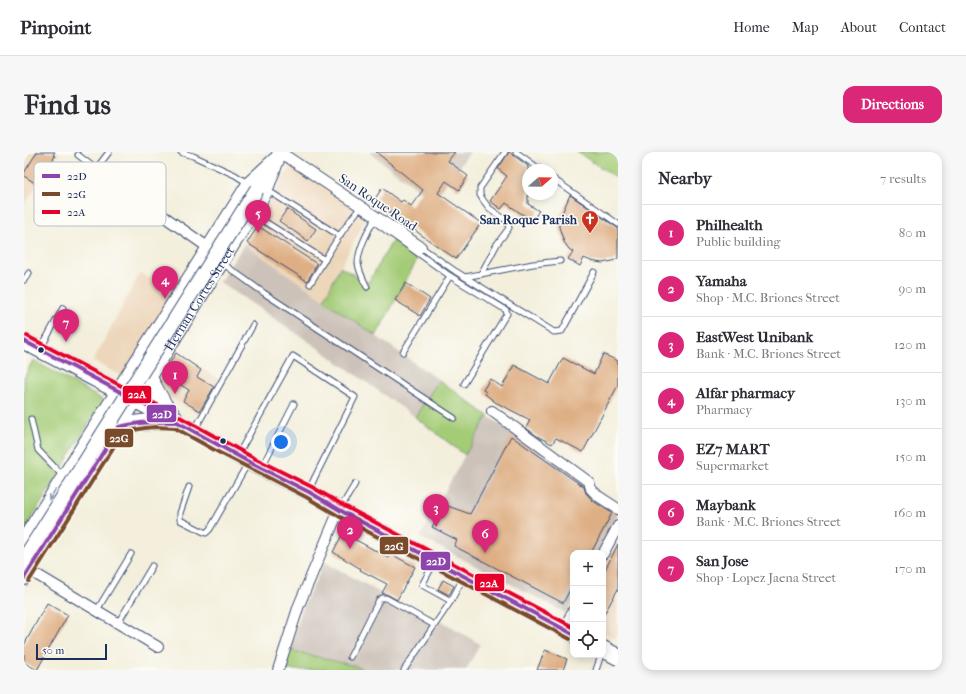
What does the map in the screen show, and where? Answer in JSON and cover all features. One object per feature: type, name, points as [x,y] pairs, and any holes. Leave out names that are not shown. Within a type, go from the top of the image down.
[{"type":"main road","name":"Hernan Cortes Street","points":[[26,569],[279,154]]},
{"type":"main road","name":"Hernan Cortes Street","points":[[26,569],[119,427],[264,194],[257,188]]},
{"type":"main road","name":"Hernan Cortes Street","points":[[24,540],[209,248],[257,188]]},
{"type":"main road","points":[[24,340],[249,462],[309,492],[339,510],[568,631]]},
{"type":"main road","points":[[149,378],[164,405],[177,422]]},
{"type":"main road","points":[[119,427],[155,421],[177,422]]},
{"type":"main road","points":[[606,651],[618,657]]},
{"type":"street","name":"San Roque Road","points":[[279,154],[361,207],[374,219],[421,247]]},
{"type":"street","points":[[166,218],[209,248]]},
{"type":"street","points":[[492,411],[589,482],[591,489],[598,496],[618,509]]},
{"type":"street","points":[[278,670],[299,605],[339,510]]},
{"type":"street","points":[[605,550],[618,526]]},
{"type":"street","points":[[26,569],[158,647]]},
{"type":"lane","points":[[101,162],[109,152]]},
{"type":"lane","points":[[182,152],[235,175],[340,236]]},
{"type":"lane","points":[[481,274],[509,228],[507,220],[489,208],[480,195],[480,188],[504,152]]},
{"type":"lane","points":[[516,152],[533,164]]},
{"type":"lane","points":[[78,155],[87,162]]},
{"type":"lane","points":[[558,182],[618,224]]},
{"type":"lane","points":[[310,284],[340,236],[361,207]]},
{"type":"lane","points":[[252,213],[325,260]]},
{"type":"lane","points":[[367,287],[358,264],[360,250],[374,219],[450,276],[506,310],[504,318],[464,384]]},
{"type":"lane","points":[[421,247],[465,277],[554,332],[562,331],[594,272]]},
{"type":"lane","points":[[465,277],[533,264],[560,261]]},
{"type":"lane","points":[[221,263],[454,418]]},
{"type":"lane","points":[[24,280],[29,273]]},
{"type":"lane","points":[[403,352],[450,276]]},
{"type":"lane","points":[[40,349],[63,308]]},
{"type":"lane","points":[[194,432],[253,325]]},
{"type":"lane","points":[[249,462],[293,356],[355,397],[314,477],[309,492]]},
{"type":"lane","points":[[189,487],[180,513],[180,520],[206,533],[249,462],[294,404]]},
{"type":"lane","points":[[31,419],[38,450],[64,477]]},
{"type":"lane","points":[[339,510],[355,484]]},
{"type":"lane","points":[[97,610],[131,554]]},
{"type":"lane","points":[[436,560],[422,585],[451,601]]},
{"type":"lane","points":[[118,623],[152,566]]},
{"type":"lane","points":[[404,670],[451,601],[464,575]]},
{"type":"lane","points":[[350,657],[379,600],[382,598],[386,598],[434,625]]},
{"type":"lane","points":[[596,670],[600,658]]},
{"type":"shaded area","points":[[24,152],[60,152],[53,162],[34,162],[34,190],[24,205]]},
{"type":"shaded area","points":[[369,152],[470,152],[433,201]]},
{"type":"shaded area","points":[[292,164],[368,214],[324,300],[244,244]]},
{"type":"shaded area","points":[[244,244],[439,380],[415,417],[321,350],[220,282]]},
{"type":"shaded area","points":[[140,273],[174,293],[123,377],[93,361]]},
{"type":"shaded area","points":[[174,350],[220,380],[200,415],[163,394],[157,380]]},
{"type":"shaded area","points":[[488,416],[618,505],[618,515],[600,550],[570,550],[570,606],[566,613],[420,537]]},
{"type":"shaded area","points":[[613,549],[618,553],[618,632],[615,638],[606,633],[606,563]]},
{"type":"shaded area","points":[[325,562],[397,602],[440,620],[480,644],[466,670],[364,670],[355,666],[289,650],[303,607]]},
{"type":"green space","points":[[577,152],[618,152],[618,179]]},
{"type":"green space","points":[[393,240],[419,256],[376,336],[324,300],[340,267],[368,283]]},
{"type":"green space","points":[[33,360],[103,400],[24,531],[24,378]]},
{"type":"green space","points":[[439,380],[488,416],[465,455],[415,417]]},
{"type":"green space","points":[[289,650],[355,666],[364,670],[282,670]]},
{"type":"building","points":[[37,152],[55,152],[53,155],[55,156],[51,162],[34,162],[34,182],[24,176],[24,173]]},
{"type":"building","points":[[376,152],[455,152],[448,161],[468,176],[459,190],[446,181],[438,193],[481,223],[456,259],[420,234],[391,211],[390,213],[373,202],[382,188],[401,202],[403,200],[411,206],[423,190]]},
{"type":"building","points":[[509,152],[525,164],[522,164],[522,200],[528,200],[528,204],[539,211],[532,221],[506,203],[501,209],[490,201],[507,176],[498,169]]},
{"type":"building","name":"San Roque Parish","points":[[570,195],[618,228],[618,258],[613,261],[602,263],[584,258],[580,266],[568,259],[573,252],[564,242],[559,227],[559,220]]},
{"type":"building","points":[[287,209],[316,229],[308,241],[279,221]]},
{"type":"building","points":[[258,226],[317,264],[307,281],[247,243]]},
{"type":"building","points":[[406,283],[430,299],[420,316],[395,300]]},
{"type":"building","points":[[176,353],[201,370],[197,377],[214,387],[200,411],[183,401],[189,390],[163,374]]},
{"type":"building","points":[[603,354],[618,361],[618,385],[583,452],[556,438],[552,444],[537,436],[526,428],[530,420],[495,402],[485,394],[486,392],[483,390],[490,379],[502,387],[514,365],[549,384],[563,358],[594,374]]},
{"type":"building","points":[[511,436],[584,487],[586,493],[593,501],[612,513],[593,550],[570,550],[570,590],[563,603],[454,546],[457,540],[432,527],[445,505],[470,514]]},
{"type":"building","points":[[343,533],[389,558],[391,554],[415,567],[397,600],[382,593],[387,584],[360,570],[361,569],[333,552]]},
{"type":"building","points":[[618,544],[618,589],[606,611],[606,586],[606,568]]},
{"type":"building","points":[[443,580],[454,586],[449,595],[438,589]]},
{"type":"building","points":[[47,603],[68,615],[37,670],[24,663],[24,645]]},
{"type":"building","points":[[545,650],[567,659],[563,670],[537,670]]},
{"type":"transit line","name":"22A","points":[[27,336],[570,625]]},
{"type":"transit line","name":"22D","points":[[24,341],[570,632]]},
{"type":"transit line","name":"22D","points":[[24,578],[119,427],[148,422],[177,422]]},
{"type":"transit line","name":"22G","points":[[29,581],[123,432],[155,427],[175,428],[570,639]]},
{"type":"place","name":"EZ7 MART","points":[[258,233]]},
{"type":"place","name":"San Roque Parish","points":[[590,234]]},
{"type":"place","name":"Alfar pharmacy","points":[[165,299]]},
{"type":"place","name":"San Jose","points":[[66,342]]},
{"type":"place","name":"Philhealth","points":[[175,394]]},
{"type":"place","name":"EastWest Unibank","points":[[436,527]]},
{"type":"place","name":"Yamaha","points":[[350,549]]},
{"type":"place","name":"Maybank","points":[[485,553]]}]
